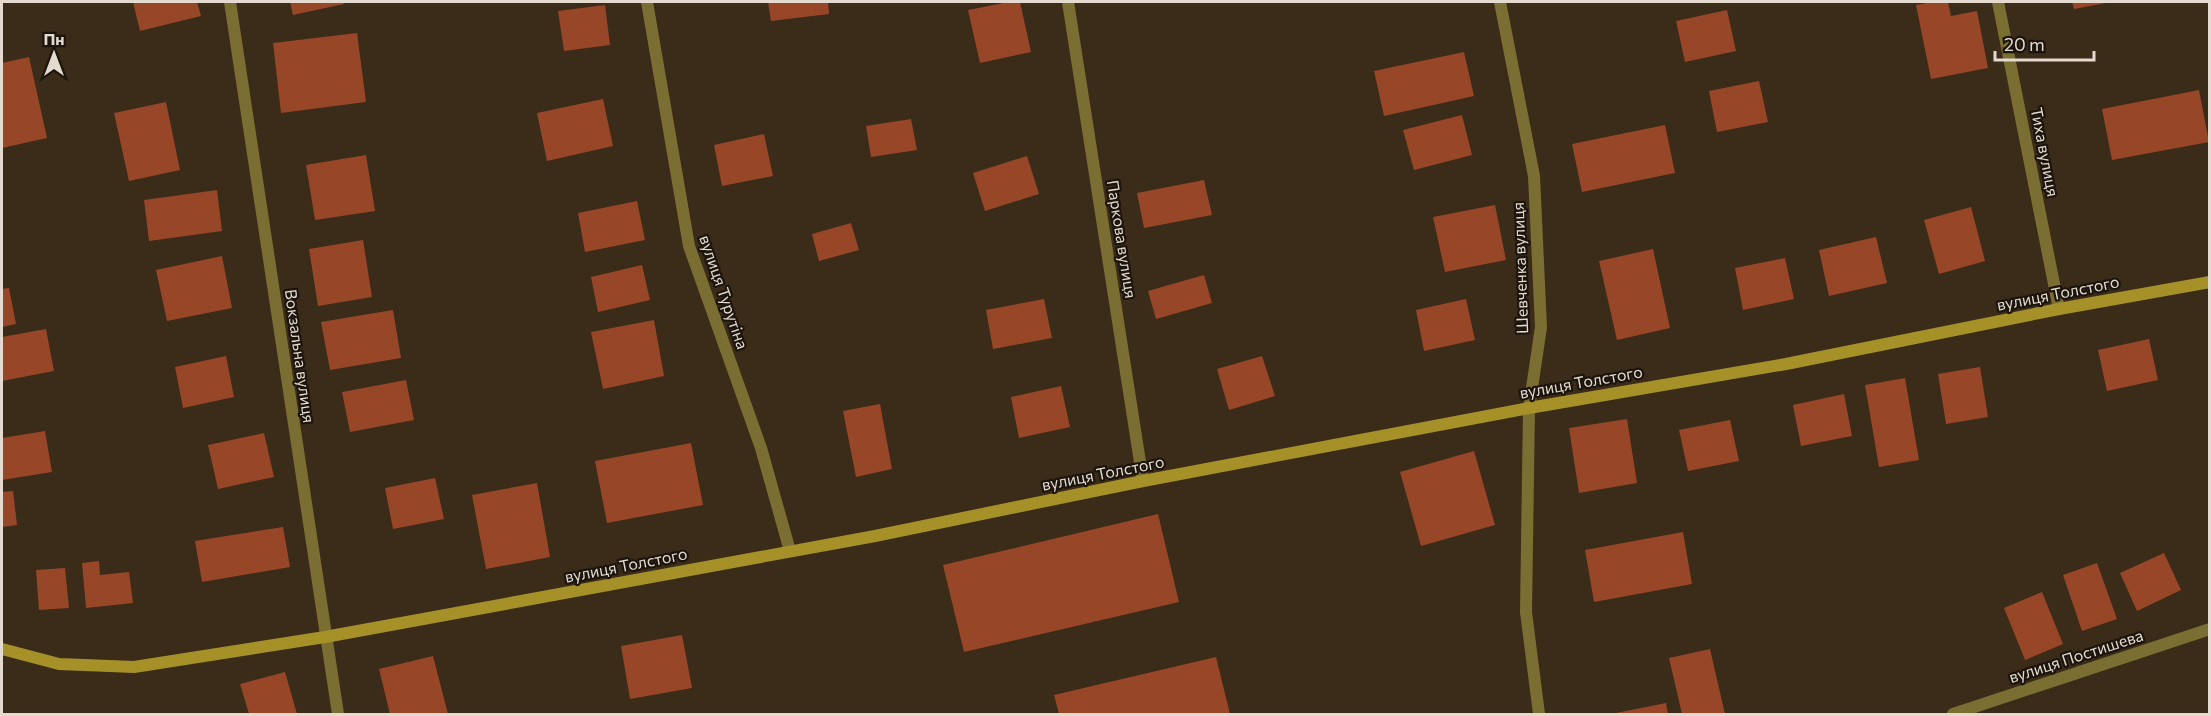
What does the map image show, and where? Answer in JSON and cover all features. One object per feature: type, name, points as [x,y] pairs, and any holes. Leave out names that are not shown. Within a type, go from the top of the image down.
[{"type":"street","name":"Вокзальна вулиця","points":[[231,2],[338,714]]},
{"type":"street","name":"вулиця Турутіна","points":[[647,2],[689,246],[761,448],[790,551]]},
{"type":"street","name":"Паркова вулиця","points":[[1068,2],[1143,481]]},
{"type":"street","name":"Шевченка вулиця","points":[[1500,2],[1534,176],[1541,327],[1528,408],[1526,612],[1539,714]]},
{"type":"street","name":"Тиха вулиця","points":[[1998,2],[2059,309]]},
{"type":"street","name":"вулиця Толстого","points":[[2,649],[59,664],[134,667],[325,637],[790,551],[1528,408],[1786,364],[2059,309],[2210,282]]},
{"type":"street","name":"вулиця Постишева","points":[[1953,714],[2210,629]]},
{"type":"building","points":[[133,2],[197,2],[201,16],[140,31]]},
{"type":"building","points":[[290,2],[343,2],[344,4],[293,15]]},
{"type":"building","points":[[768,2],[828,2],[829,14],[771,21]]},
{"type":"building","points":[[1020,2],[1031,52],[980,63],[968,10]]},
{"type":"building","points":[[1948,2],[1951,16],[1977,11],[1988,68],[1931,79],[1916,5]]},
{"type":"building","points":[[2072,2],[2106,2],[2106,3],[2074,9]]},
{"type":"building","points":[[605,5],[610,45],[564,51],[558,11]]},
{"type":"building","points":[[1727,10],[1736,51],[1685,62],[1676,21]]},
{"type":"building","points":[[357,33],[366,102],[281,113],[273,43]]},
{"type":"building","points":[[1464,52],[1474,96],[1384,116],[1374,71]]},
{"type":"building","points":[[29,57],[47,138],[2,148],[2,63]]},
{"type":"building","points":[[1759,81],[1768,122],[1717,132],[1709,91]]},
{"type":"building","points":[[2199,90],[2209,142],[2112,160],[2102,109]]},
{"type":"building","points":[[603,99],[613,146],[547,161],[537,113]]},
{"type":"building","points":[[166,102],[180,170],[129,181],[114,113]]},
{"type":"building","points":[[1462,115],[1472,155],[1414,170],[1403,130]]},
{"type":"building","points":[[911,119],[917,150],[871,157],[866,126]]},
{"type":"building","points":[[1665,125],[1675,173],[1582,192],[1572,144]]},
{"type":"building","points":[[764,134],[773,176],[722,186],[714,145]]},
{"type":"building","points":[[366,155],[375,211],[315,220],[306,165]]},
{"type":"building","points":[[1027,156],[1039,194],[985,211],[973,173]]},
{"type":"building","points":[[1204,180],[1212,215],[1144,228],[1137,193]]},
{"type":"building","points":[[217,190],[222,231],[149,241],[144,200]]},
{"type":"building","points":[[637,201],[645,240],[585,252],[578,213]]},
{"type":"building","points":[[1495,205],[1506,260],[1445,272],[1433,217]]},
{"type":"building","points":[[1971,207],[1985,261],[1939,274],[1924,220]]},
{"type":"building","points":[[851,223],[859,250],[819,261],[812,234]]},
{"type":"building","points":[[1876,237],[1887,283],[1829,296],[1819,250]]},
{"type":"building","points":[[363,240],[372,297],[318,306],[309,249]]},
{"type":"building","points":[[1653,249],[1670,328],[1617,340],[1599,261]]},
{"type":"building","points":[[222,256],[232,308],[167,321],[156,270]]},
{"type":"building","points":[[1785,258],[1794,299],[1743,310],[1735,268]]},
{"type":"building","points":[[642,265],[650,300],[598,312],[591,277]]},
{"type":"building","points":[[1204,275],[1212,303],[1156,319],[1148,291]]},
{"type":"building","points":[[9,288],[16,324],[2,327],[2,289]]},
{"type":"building","points":[[1044,299],[1052,338],[993,349],[986,310]]},
{"type":"building","points":[[1466,299],[1475,340],[1424,351],[1416,310]]},
{"type":"building","points":[[393,310],[401,358],[330,370],[321,322]]},
{"type":"building","points":[[654,320],[664,376],[603,389],[591,332]]},
{"type":"building","points":[[46,329],[54,371],[2,381],[2,337]]},
{"type":"building","points":[[2149,339],[2158,380],[2107,391],[2098,350]]},
{"type":"building","points":[[226,356],[234,397],[183,408],[175,367]]},
{"type":"building","points":[[1262,356],[1275,396],[1229,410],[1217,369]]},
{"type":"building","points":[[1980,367],[1988,417],[1946,424],[1938,374]]},
{"type":"building","points":[[1905,378],[1919,460],[1879,467],[1865,385]]},
{"type":"building","points":[[406,380],[414,420],[350,432],[342,392]]},
{"type":"building","points":[[1061,386],[1070,427],[1019,438],[1011,397]]},
{"type":"building","points":[[1844,394],[1852,436],[1801,446],[1793,405]]},
{"type":"building","points":[[880,404],[892,469],[856,477],[843,411]]},
{"type":"building","points":[[1627,419],[1637,483],[1579,493],[1569,428]]},
{"type":"building","points":[[1730,420],[1739,461],[1688,471],[1679,430]]},
{"type":"building","points":[[45,431],[52,472],[2,480],[2,438]]},
{"type":"building","points":[[264,433],[274,477],[218,489],[208,445]]},
{"type":"building","points":[[691,443],[703,505],[607,523],[595,461]]},
{"type":"building","points":[[1474,451],[1495,525],[1421,546],[1400,472]]},
{"type":"building","points":[[435,478],[444,519],[393,529],[385,488]]},
{"type":"building","points":[[537,483],[550,557],[486,569],[472,495]]},
{"type":"building","points":[[13,491],[17,525],[2,527],[2,492]]},
{"type":"building","points":[[1158,514],[1179,602],[964,652],[943,565]]},
{"type":"building","points":[[283,527],[290,567],[202,582],[195,541]]},
{"type":"building","points":[[1683,532],[1692,584],[1594,602],[1585,550]]},
{"type":"building","points":[[2164,553],[2181,590],[2137,611],[2120,573]]},
{"type":"building","points":[[99,561],[100,575],[129,572],[133,603],[86,608],[82,563]]},
{"type":"building","points":[[2097,563],[2117,619],[2082,631],[2063,575]]},
{"type":"building","points":[[65,568],[69,608],[39,610],[36,570]]},
{"type":"building","points":[[2042,592],[2063,644],[2025,660],[2004,608]]},
{"type":"building","points":[[682,635],[692,688],[630,699],[621,646]]},
{"type":"building","points":[[1710,649],[1725,714],[1682,714],[1669,658]]},
{"type":"building","points":[[433,656],[448,714],[390,714],[379,669]]},
{"type":"building","points":[[1216,657],[1230,714],[1059,714],[1054,695]]},
{"type":"building","points":[[285,672],[297,714],[249,714],[240,684]]},
{"type":"building","points":[[1666,703],[1668,714],[1616,714],[1616,713]]}]
